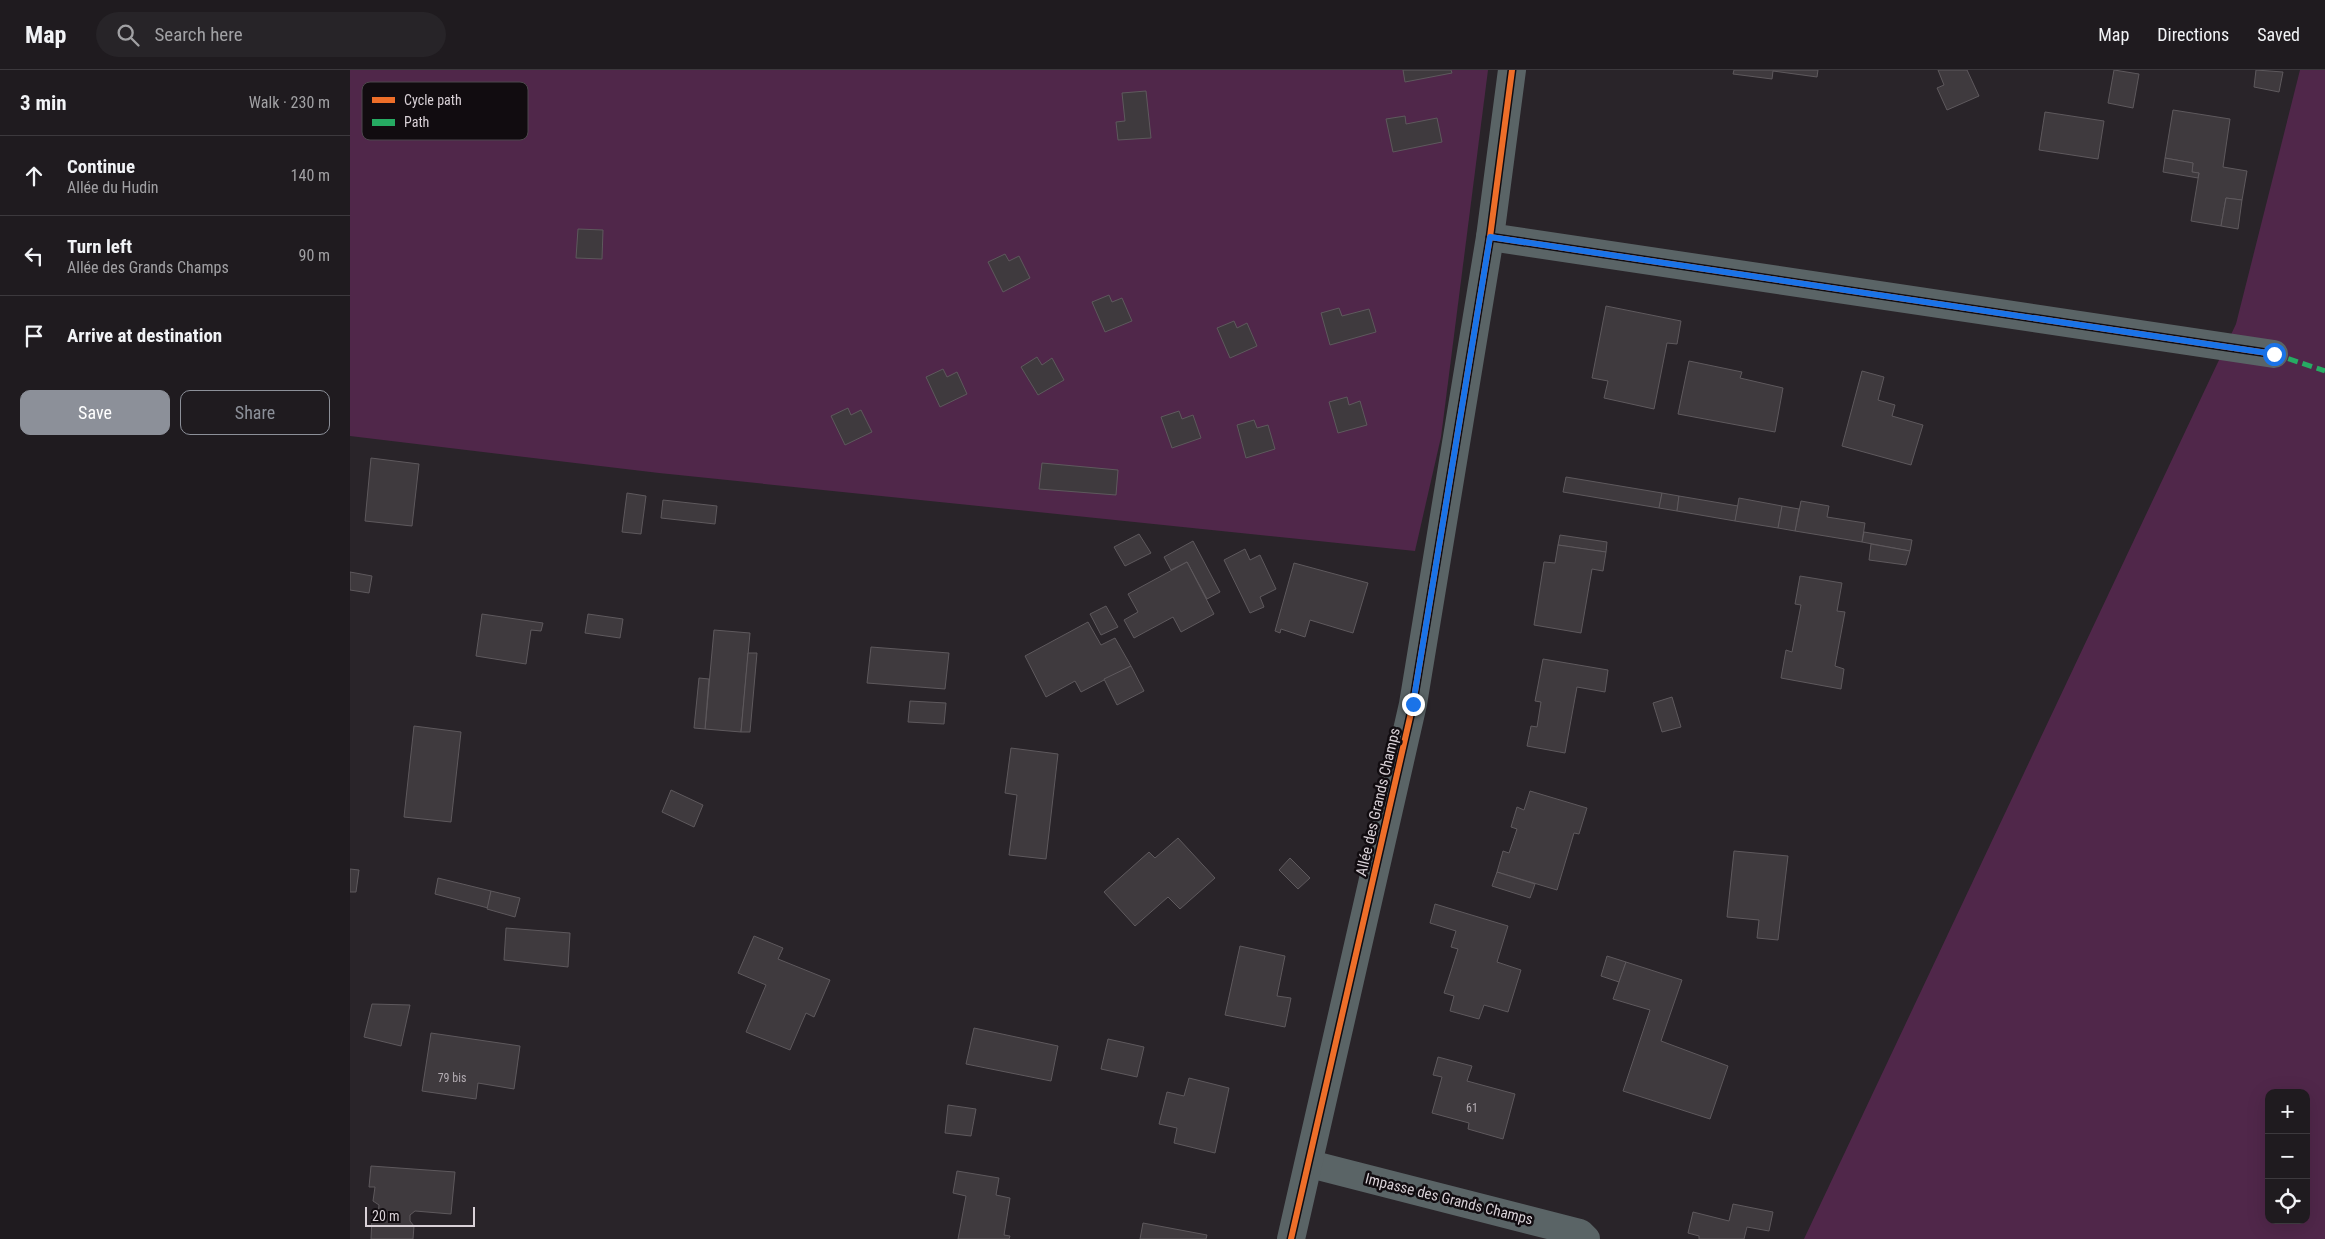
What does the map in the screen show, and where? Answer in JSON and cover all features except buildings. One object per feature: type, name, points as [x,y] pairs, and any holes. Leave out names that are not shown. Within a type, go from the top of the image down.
[{"type":"street","name":"Allée des Grands Champs","points":[[1291,1239],[1310,1164],[1413,704],[1490,237],[1512,70]]},
{"type":"street","points":[[1490,237],[2274,354]]},
{"type":"street","name":"Impasse des Grands Champs","points":[[1310,1164],[1580,1233],[1586,1239]]},
{"type":"shaded area","points":[[350,70],[1488,70],[1441,437],[1415,551],[659,473],[350,436]]},
{"type":"shaded area","points":[[2300,70],[2325,70],[2325,1239],[1804,1239],[2236,324]]},
{"type":"marked path","points":[[2274,354],[2325,371]]},
{"type":"cycle path","points":[[1291,1239],[1413,704],[1490,237],[1512,70]]},
{"type":"cycle path","points":[[1490,237],[2274,354]]},
{"type":"route","points":[[1413,704],[1490,237],[2274,354]]}]
